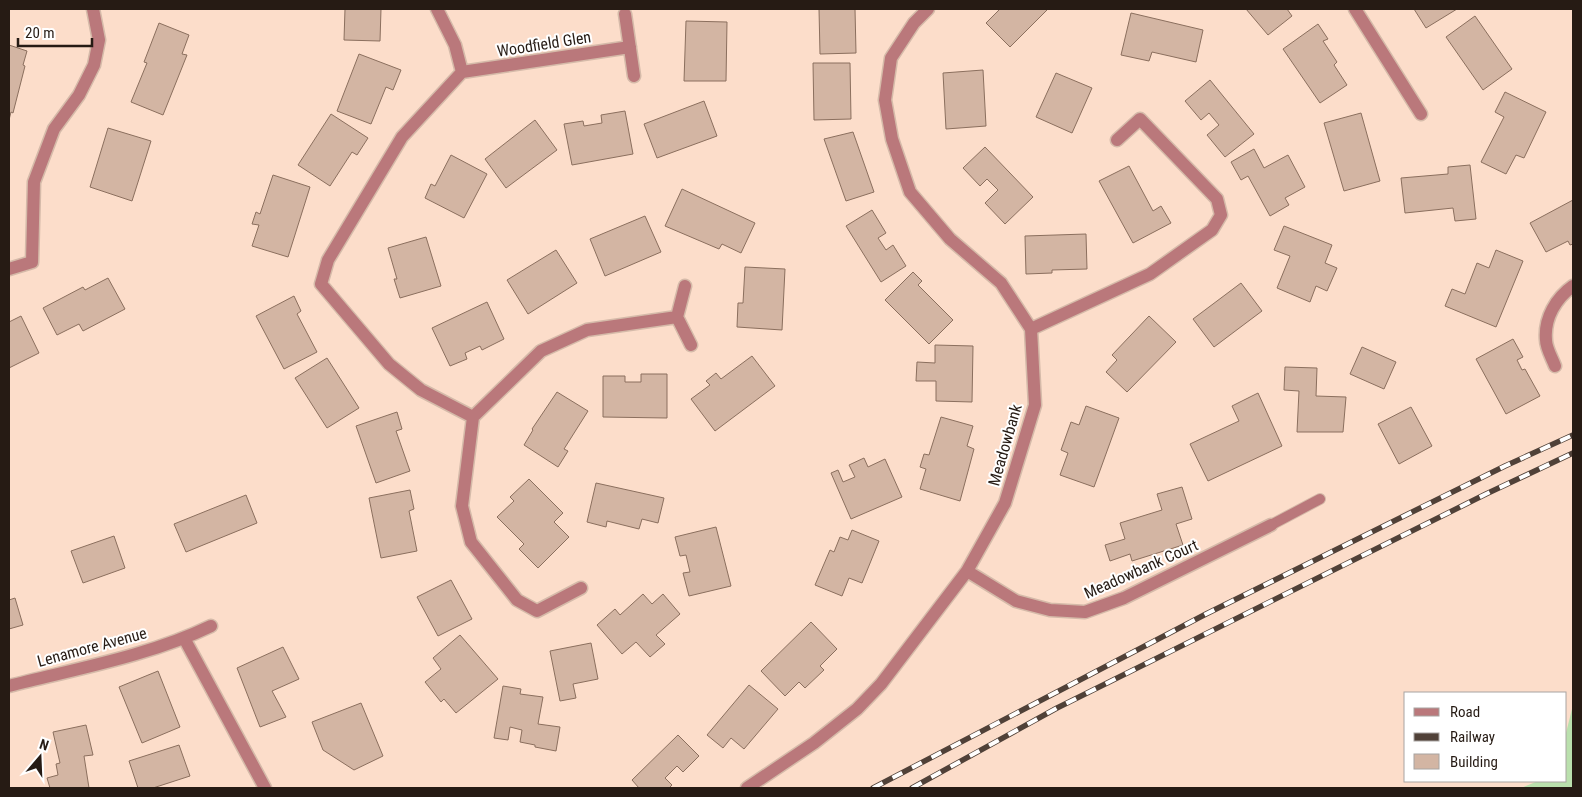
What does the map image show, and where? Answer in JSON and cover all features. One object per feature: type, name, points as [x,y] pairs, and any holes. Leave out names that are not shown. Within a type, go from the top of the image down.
[{"type":"street","points":[[9,269],[32,262],[34,182],[54,129],[79,95],[94,65],[99,40],[94,9]]},
{"type":"street","points":[[437,9],[455,45],[462,72],[402,137],[328,260],[321,284],[390,364],[421,390],[473,417]]},
{"type":"street","points":[[928,9],[914,23],[891,58],[885,100],[892,139],[910,192],[950,239],[1001,283],[1031,329],[1150,274],[1212,230],[1221,215],[1217,199],[1140,119],[1117,140]]},
{"type":"street","points":[[1355,9],[1421,114]]},
{"type":"street","points":[[625,14],[634,76]]},
{"type":"street","name":"Woodfield Glen","points":[[462,72],[630,47]]},
{"type":"street","points":[[685,286],[677,317],[691,345]]},
{"type":"street","points":[[1554,366],[1546,341],[1548,316],[1562,294],[1573,286]]},
{"type":"street","points":[[581,588],[537,611],[517,600],[471,542],[462,506],[473,417],[541,351],[587,330],[677,317]]},
{"type":"street","name":"Meadowbank","points":[[748,788],[814,743],[857,709],[881,684],[967,571],[1005,503],[1034,405],[1031,329]]},
{"type":"street","name":"Meadowbank Court","points":[[967,571],[1016,601],[1050,610],[1085,612],[1124,598],[1271,525]]},
{"type":"street","name":"Lenamore Avenue","points":[[9,686],[128,656],[184,638],[211,626]]},
{"type":"street","points":[[184,638],[265,788]]},
{"type":"lane","points":[[1271,525],[1320,499]]},
{"type":"green space","points":[[1573,705],[1573,788],[1521,788],[1536,782],[1567,782],[1567,729]]},
{"type":"building","points":[[345,9],[381,9],[380,41],[344,40]]},
{"type":"building","points":[[819,9],[855,9],[856,53],[820,54]]},
{"type":"building","points":[[1000,9],[1048,9],[1010,47],[986,23]]},
{"type":"building","points":[[1246,9],[1287,9],[1292,16],[1268,35]]},
{"type":"building","points":[[1414,9],[1457,9],[1426,28]]},
{"type":"building","points":[[1131,13],[1203,30],[1196,62],[1152,52],[1149,61],[1121,55]]},
{"type":"building","points":[[1475,16],[1512,69],[1483,90],[1446,37]]},
{"type":"building","points":[[686,21],[727,22],[726,81],[684,81]]},
{"type":"building","points":[[159,23],[189,35],[182,54],[187,55],[163,115],[131,102],[147,63],[144,62]]},
{"type":"building","points":[[1318,24],[1328,39],[1323,41],[1337,62],[1334,65],[1347,85],[1320,103],[1283,49]]},
{"type":"building","points":[[9,45],[27,51],[13,113],[11,112],[9,120]]},
{"type":"building","points":[[359,54],[401,70],[393,90],[386,87],[371,124],[337,111]]},
{"type":"building","points":[[813,63],[850,63],[851,119],[814,120]]},
{"type":"building","points":[[983,70],[986,126],[946,129],[943,73]]},
{"type":"building","points":[[1056,73],[1092,88],[1072,133],[1036,117]]},
{"type":"building","points":[[1210,80],[1254,134],[1225,157],[1207,135],[1219,125],[1209,113],[1201,120],[1185,101]]},
{"type":"building","points":[[1505,92],[1546,112],[1524,158],[1516,155],[1506,174],[1481,162],[1504,117],[1495,112]]},
{"type":"building","points":[[704,101],[717,136],[657,158],[644,124]]},
{"type":"building","points":[[625,111],[633,154],[572,165],[564,124],[583,121],[584,126],[602,123],[601,115]]},
{"type":"building","points":[[1361,113],[1380,181],[1344,191],[1324,123]]},
{"type":"building","points":[[331,114],[368,138],[357,155],[352,152],[330,186],[298,165]]},
{"type":"building","points":[[535,120],[557,150],[506,188],[485,159]]},
{"type":"building","points":[[108,128],[151,141],[132,201],[90,187]]},
{"type":"building","points":[[853,132],[874,192],[846,201],[824,139]]},
{"type":"building","points":[[985,147],[1033,197],[1005,224],[985,203],[998,190],[987,179],[980,186],[963,168]]},
{"type":"building","points":[[1254,149],[1264,168],[1288,155],[1305,187],[1285,198],[1289,205],[1270,216],[1248,176],[1241,180],[1231,162]]},
{"type":"building","points":[[451,155],[487,174],[464,218],[425,198],[431,184],[435,186]]},
{"type":"building","points":[[1470,165],[1476,219],[1455,221],[1453,208],[1405,213],[1401,178],[1448,174],[1448,167]]},
{"type":"building","points":[[1129,166],[1153,211],[1161,206],[1171,223],[1133,243],[1099,181]]},
{"type":"building","points":[[273,175],[310,187],[288,257],[252,246],[259,225],[252,224],[256,212],[260,214]]},
{"type":"building","points":[[682,189],[755,223],[741,253],[722,244],[719,249],[665,226]]},
{"type":"building","points":[[1573,200],[1573,244],[1570,245],[1568,241],[1546,252],[1530,223]]},
{"type":"building","points":[[872,210],[886,233],[878,238],[886,250],[893,245],[906,266],[881,282],[846,226]]},
{"type":"building","points":[[645,216],[661,252],[605,276],[590,239]]},
{"type":"building","points":[[1284,226],[1332,245],[1325,263],[1337,268],[1327,291],[1316,286],[1310,302],[1277,288],[1290,256],[1274,250]]},
{"type":"building","points":[[1086,234],[1087,269],[1052,270],[1052,273],[1026,274],[1025,236]]},
{"type":"building","points":[[426,237],[441,286],[400,298],[394,279],[397,279],[388,248]]},
{"type":"building","points":[[556,250],[577,283],[528,314],[507,280]]},
{"type":"building","points":[[1496,250],[1523,261],[1496,327],[1445,306],[1452,289],[1465,294],[1477,263],[1489,268]]},
{"type":"building","points":[[745,267],[785,269],[782,330],[737,327],[738,303],[743,303]]},
{"type":"building","points":[[913,272],[922,281],[918,285],[953,320],[929,344],[885,300]]},
{"type":"building","points":[[108,278],[125,309],[83,331],[79,324],[57,335],[43,308],[83,287],[85,290]]},
{"type":"building","points":[[1241,283],[1262,311],[1214,347],[1193,319]]},
{"type":"building","points":[[294,296],[301,311],[297,314],[317,352],[284,369],[256,316]]},
{"type":"building","points":[[487,302],[504,339],[482,350],[480,346],[465,353],[467,359],[450,366],[432,328]]},
{"type":"building","points":[[21,316],[39,353],[9,368],[9,322]]},
{"type":"building","points":[[1149,316],[1176,342],[1127,392],[1106,372],[1117,360],[1112,355]]},
{"type":"building","points":[[1513,339],[1523,357],[1517,360],[1522,370],[1525,369],[1540,396],[1506,414],[1476,359]]},
{"type":"building","points":[[935,345],[973,346],[972,402],[936,401],[936,381],[916,381],[917,362],[935,363]]},
{"type":"building","points":[[1362,347],[1396,362],[1384,389],[1350,374]]},
{"type":"building","points":[[752,356],[775,386],[715,431],[691,399],[710,385],[706,381],[716,373],[721,379]]},
{"type":"building","points":[[327,358],[359,408],[327,428],[295,378]]},
{"type":"building","points":[[1285,367],[1317,368],[1316,396],[1346,397],[1343,432],[1297,432],[1299,391],[1284,390]]},
{"type":"building","points":[[641,374],[667,374],[667,418],[603,417],[603,376],[625,376],[625,382],[641,382]]},
{"type":"building","points":[[557,392],[588,411],[564,449],[568,451],[558,467],[524,445],[532,429]]},
{"type":"building","points":[[1258,393],[1282,446],[1208,481],[1190,444],[1239,421],[1232,406]]},
{"type":"building","points":[[1086,406],[1119,418],[1094,487],[1060,475],[1068,453],[1061,450],[1071,422],[1079,425]]},
{"type":"building","points":[[1411,407],[1432,446],[1399,464],[1378,424]]},
{"type":"building","points":[[397,412],[402,429],[396,431],[410,471],[376,483],[356,426]]},
{"type":"building","points":[[941,417],[973,426],[967,446],[974,449],[960,501],[920,489],[926,469],[920,467],[924,454],[929,455]]},
{"type":"building","points":[[864,458],[868,467],[885,459],[902,497],[851,519],[831,473],[838,470],[843,482],[855,477],[849,465]]},
{"type":"building","points":[[529,479],[563,513],[554,522],[569,537],[538,568],[519,549],[524,544],[497,517],[514,501],[510,497]]},
{"type":"building","points":[[596,483],[664,498],[658,523],[642,519],[639,529],[607,521],[606,527],[587,522]]},
{"type":"building","points":[[1182,487],[1192,519],[1176,524],[1183,545],[1132,561],[1130,554],[1110,561],[1105,545],[1125,539],[1120,523],[1162,510],[1157,494]]},
{"type":"building","points":[[410,490],[414,509],[409,511],[417,551],[381,558],[369,498]]},
{"type":"building","points":[[246,495],[257,523],[186,552],[174,524]]},
{"type":"building","points":[[716,527],[731,586],[689,596],[683,573],[690,572],[686,555],[680,556],[675,537]]},
{"type":"building","points":[[852,530],[879,541],[862,583],[849,578],[842,596],[815,585],[830,550],[834,552],[840,537],[848,540]]},
{"type":"building","points":[[114,536],[125,568],[83,583],[71,551]]},
{"type":"building","points":[[451,580],[472,619],[438,636],[417,597]]},
{"type":"building","points":[[643,594],[652,604],[663,594],[680,614],[656,635],[665,644],[650,657],[636,642],[622,654],[597,625],[615,609],[620,615]]},
{"type":"building","points":[[15,598],[23,625],[9,629],[9,600]]},
{"type":"building","points":[[811,622],[837,649],[820,666],[824,670],[805,688],[799,682],[785,696],[761,671]]},
{"type":"building","points":[[460,635],[498,679],[456,713],[444,699],[441,702],[425,682],[441,669],[433,658]]},
{"type":"building","points":[[591,643],[598,679],[573,684],[576,698],[560,701],[550,651]]},
{"type":"building","points":[[283,647],[299,679],[272,691],[286,717],[260,727],[237,668]]},
{"type":"building","points":[[158,671],[180,727],[142,743],[119,687]]},
{"type":"building","points":[[749,685],[778,709],[744,749],[731,738],[723,748],[707,735]]},
{"type":"building","points":[[503,686],[521,689],[520,694],[543,697],[538,724],[560,727],[556,751],[520,742],[522,730],[510,727],[508,740],[494,738]]},
{"type":"building","points":[[361,703],[383,756],[354,770],[323,750],[312,722]]},
{"type":"building","points":[[86,725],[93,755],[84,756],[89,788],[50,788],[47,778],[58,775],[56,764],[60,763],[53,732]]},
{"type":"building","points":[[678,735],[699,756],[683,772],[677,766],[665,778],[672,785],[669,788],[639,788],[632,780]]},
{"type":"building","points":[[179,745],[190,776],[153,788],[138,788],[129,761]]},
{"type":"railway","points":[[873,788],[1206,614],[1505,466],[1573,435]]},
{"type":"railway","points":[[912,788],[1057,708],[1486,494],[1573,453]]}]
